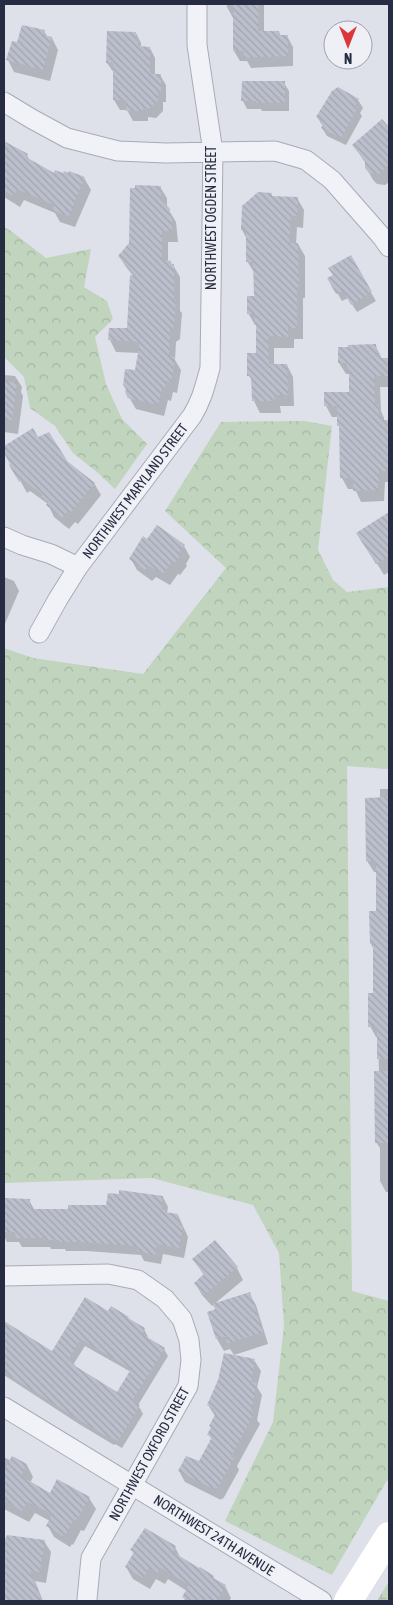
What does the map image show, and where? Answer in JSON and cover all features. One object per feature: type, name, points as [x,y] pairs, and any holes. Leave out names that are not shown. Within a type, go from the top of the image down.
[{"type":"main road","points":[[348,1601],[389,1536]]},
{"type":"street","name":"NORTHWEST OGDEN STREET","points":[[197,4],[197,45],[213,152],[210,343]]},
{"type":"street","points":[[4,102],[32,120],[67,138],[118,151],[275,151],[306,160],[332,180],[382,236],[389,247]]},
{"type":"street","name":"NORTHWEST MARYLAND STREET","points":[[39,633],[78,567],[201,401],[210,368],[210,343]]},
{"type":"street","points":[[4,537],[51,554],[78,567]]},
{"type":"street","name":"NORTHWEST OXFORD STREET","points":[[4,1276],[108,1274],[138,1280],[165,1299],[182,1319],[189,1340],[191,1360],[188,1386],[91,1558],[87,1599]]},
{"type":"street","name":"NORTHWEST 24TH AVENUE","points":[[4,1407],[322,1601]]},
{"type":"green space","points":[[4,227],[46,258],[91,249],[84,287],[107,301],[113,319],[95,337],[106,384],[122,419],[147,444],[115,489],[73,453],[55,426],[30,408],[24,377],[4,357]]},
{"type":"green space","points":[[305,421],[332,426],[318,550],[333,580],[347,592],[389,587],[389,769],[347,766],[352,1291],[389,1301],[389,1479],[332,1575],[225,1521],[273,1422],[284,1326],[279,1253],[253,1205],[152,1178],[4,1183],[4,648],[33,658],[143,674],[226,568],[165,511],[221,422]]},
{"type":"green space","points":[[389,1581],[389,1601],[377,1601]]},
{"type":"building","points":[[233,4],[259,4],[258,31],[279,31],[279,35],[288,35],[288,56],[244,58],[244,51],[233,51]]},
{"type":"building","points":[[22,25],[45,30],[44,35],[52,37],[43,70],[6,60],[12,41],[17,42]]},
{"type":"building","points":[[107,31],[136,32],[138,46],[150,47],[150,72],[152,74],[161,74],[161,92],[158,92],[158,100],[150,108],[143,108],[143,111],[126,111],[126,100],[113,100],[113,63],[106,63]]},
{"type":"building","points":[[242,81],[285,81],[285,103],[241,101]]},
{"type":"building","points":[[338,87],[359,99],[355,106],[358,107],[341,138],[321,128],[323,124],[320,123],[322,120],[316,117],[332,91]]},
{"type":"building","points":[[382,119],[389,127],[389,164],[379,174],[369,173],[365,168],[365,161],[352,145]]},
{"type":"building","points":[[4,141],[28,154],[26,157],[54,173],[55,170],[63,173],[64,171],[68,173],[69,171],[85,177],[69,216],[52,210],[54,205],[17,189],[13,196],[4,190]]},
{"type":"building","points":[[135,185],[161,186],[161,199],[170,209],[170,217],[172,217],[172,231],[162,231],[162,260],[171,261],[171,264],[174,264],[174,300],[176,300],[174,327],[170,330],[169,356],[175,357],[171,382],[166,381],[165,389],[162,389],[158,405],[128,398],[123,385],[125,369],[135,370],[140,342],[108,340],[109,328],[127,328],[130,275],[136,276],[118,256],[129,243],[130,188],[135,188]]},
{"type":"building","points":[[258,192],[272,193],[271,196],[298,197],[297,216],[291,216],[289,243],[298,243],[299,287],[297,287],[297,328],[288,328],[288,337],[268,336],[269,364],[287,364],[288,395],[274,395],[275,401],[252,401],[251,376],[247,376],[247,353],[256,353],[256,322],[254,322],[255,314],[247,314],[247,296],[254,296],[253,262],[246,262],[246,230],[241,230],[242,206]]},
{"type":"building","points":[[351,255],[372,292],[351,305],[343,291],[336,294],[327,278],[333,275],[328,268]]},
{"type":"building","points":[[376,344],[377,353],[380,353],[380,358],[389,358],[389,376],[374,376],[375,405],[379,405],[381,420],[389,420],[389,471],[379,471],[378,490],[353,491],[353,478],[340,478],[337,406],[324,406],[324,392],[349,392],[349,374],[346,363],[338,363],[338,347]]},
{"type":"building","points":[[4,381],[17,383],[12,420],[4,420]]},
{"type":"building","points":[[33,428],[38,437],[49,432],[68,462],[95,483],[70,513],[68,511],[62,518],[46,505],[48,502],[41,496],[43,495],[23,480],[19,482],[4,453],[4,446]]},
{"type":"building","points":[[389,512],[389,556],[376,564],[356,533]]},
{"type":"building","points":[[157,525],[185,545],[179,552],[181,554],[173,565],[171,563],[163,574],[149,566],[145,570],[129,559],[143,536],[147,539]]},
{"type":"building","points":[[389,797],[389,1059],[377,1059],[377,1027],[368,1027],[368,993],[373,993],[373,944],[370,944],[369,911],[376,911],[376,861],[366,861],[365,798]]},
{"type":"building","points":[[374,1071],[389,1071],[389,1143],[375,1143]]},
{"type":"building","points":[[119,1190],[163,1196],[161,1209],[166,1210],[165,1212],[178,1214],[177,1220],[179,1220],[179,1225],[183,1226],[179,1248],[157,1244],[155,1255],[137,1251],[138,1246],[59,1242],[59,1240],[44,1240],[44,1238],[15,1238],[15,1232],[4,1232],[4,1198],[30,1199],[30,1209],[68,1209],[68,1205],[106,1205],[108,1193],[119,1194]]},
{"type":"building","points":[[215,1240],[238,1267],[204,1295],[194,1283],[204,1274],[192,1259]]},
{"type":"building","points":[[250,1292],[263,1332],[226,1344],[227,1336],[216,1339],[207,1312],[216,1309],[212,1304]]},
{"type":"building","points":[[85,1297],[108,1311],[111,1306],[129,1317],[145,1328],[142,1334],[165,1348],[132,1401],[140,1405],[118,1441],[109,1438],[4,1372],[4,1321],[52,1351]],"holes":[[[81,1339],[131,1369],[117,1392],[68,1360]]]},
{"type":"building","points":[[224,1353],[255,1359],[251,1382],[257,1383],[251,1411],[254,1413],[231,1457],[234,1458],[215,1490],[178,1471],[186,1456],[199,1461],[212,1437],[207,1435],[211,1427],[209,1426],[216,1413],[213,1411],[214,1409],[207,1405],[218,1380]]},
{"type":"building","points":[[12,1456],[27,1464],[21,1476],[50,1493],[57,1479],[90,1497],[77,1520],[74,1519],[63,1536],[46,1526],[52,1514],[28,1502],[22,1511],[4,1500],[4,1470]]},
{"type":"building","points":[[145,1528],[176,1546],[173,1552],[200,1567],[214,1576],[213,1578],[226,1585],[216,1601],[189,1601],[182,1597],[189,1585],[161,1568],[158,1573],[149,1568],[143,1578],[125,1567],[134,1552],[130,1550]]},
{"type":"building","points":[[7,1535],[45,1540],[40,1572],[30,1571],[42,1601],[4,1601],[4,1537],[6,1538]]}]
